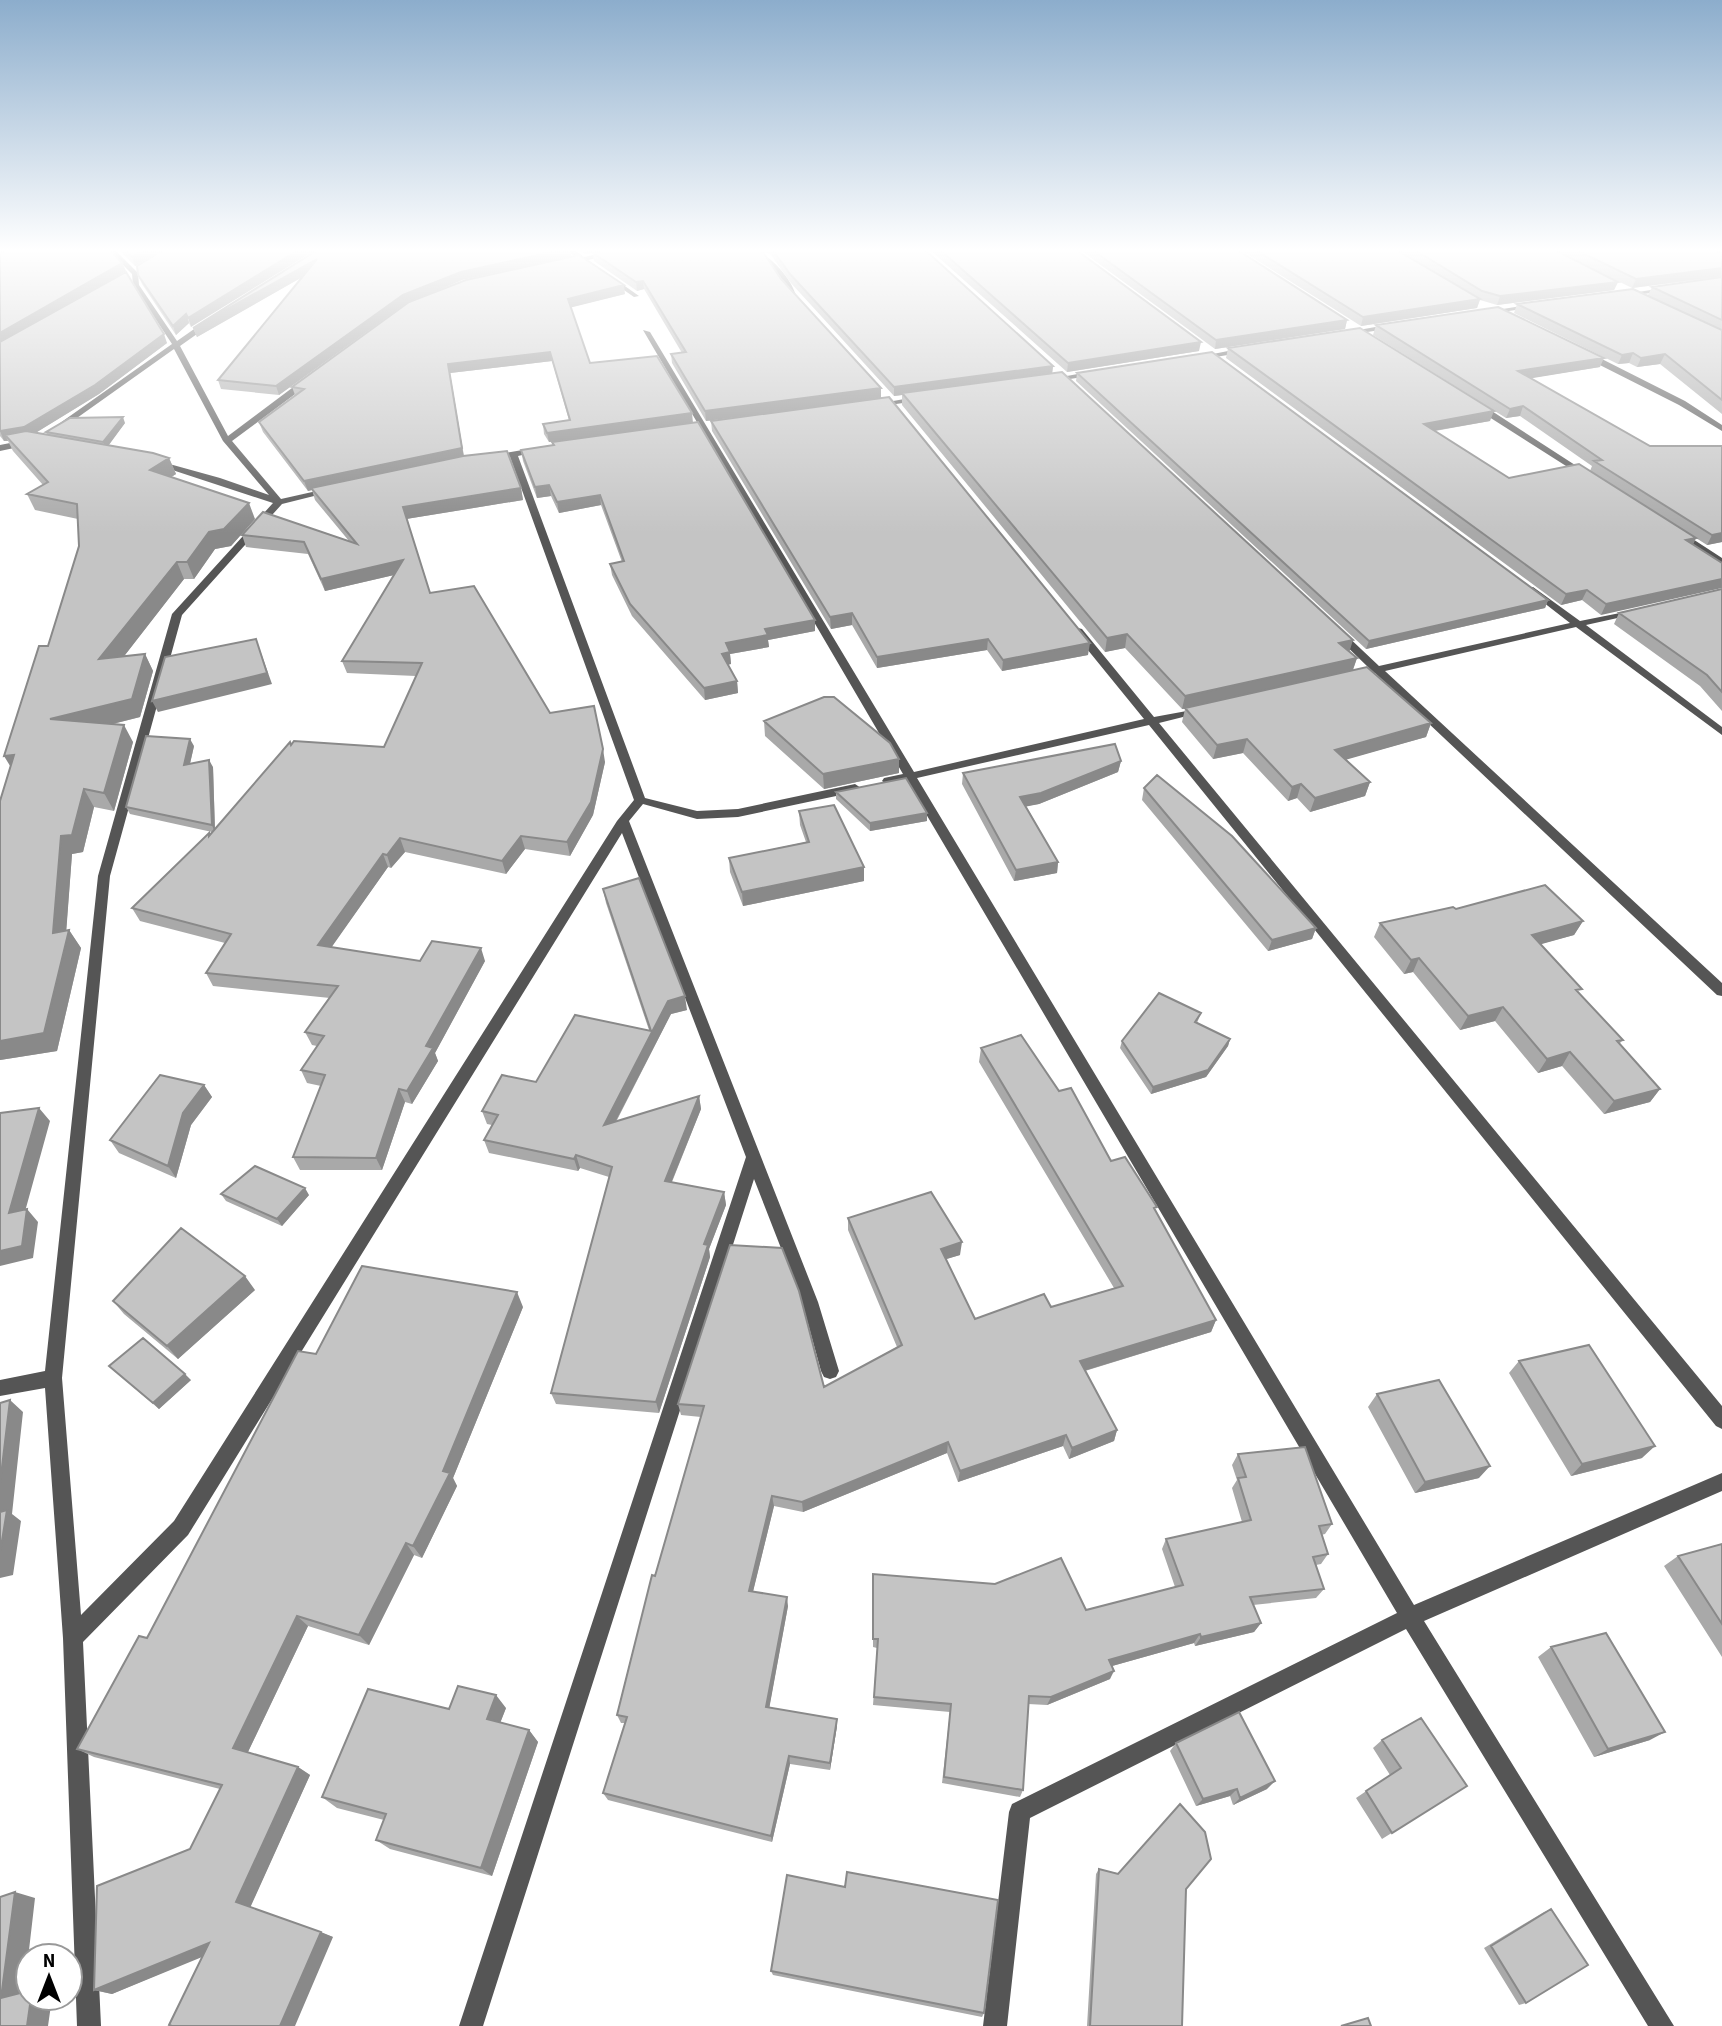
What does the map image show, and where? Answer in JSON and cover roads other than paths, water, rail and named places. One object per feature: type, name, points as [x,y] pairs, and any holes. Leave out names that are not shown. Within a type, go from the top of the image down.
[{"type":"street","points":[[0,448],[33,441],[95,405],[175,344],[226,441],[279,502]]},
{"type":"street","points":[[653,344],[1410,1617],[1662,2026]]},
{"type":"street","points":[[1204,347],[1226,363]]},
{"type":"street","points":[[1188,359],[1255,348]]},
{"type":"street","points":[[1574,348],[1682,403],[1722,429]]},
{"type":"street","points":[[1054,368],[1074,387]]},
{"type":"street","points":[[1037,381],[1105,371]]},
{"type":"street","points":[[226,441],[312,378]]},
{"type":"street","points":[[865,406],[931,397]]},
{"type":"street","points":[[1466,398],[1594,480]]},
{"type":"street","points":[[33,441],[46,444]]},
{"type":"street","points":[[474,461],[554,448]]},
{"type":"street","points":[[513,453],[640,800]]},
{"type":"street","points":[[149,462],[217,480],[279,502],[344,488]]},
{"type":"street","points":[[89,2026],[73,1638],[53,1378],[104,876],[177,614],[279,502]]},
{"type":"street","points":[[1675,532],[1722,562]]},
{"type":"street","points":[[1523,583],[1722,732]]},
{"type":"street","points":[[1337,678],[1657,607]]},
{"type":"street","points":[[1065,615],[1722,1420]]},
{"type":"street","points":[[1326,622],[1722,991]]},
{"type":"street","points":[[640,800],[697,816],[738,813],[912,777],[1218,706]]},
{"type":"street","points":[[73,1638],[181,1528],[623,821],[640,800]]},
{"type":"street","points":[[623,821],[810,1302],[830,1371]]},
{"type":"street","points":[[471,2026],[754,1156]]},
{"type":"street","points":[[0,1388],[53,1378]]},
{"type":"street","points":[[995,2026],[1020,1812],[1410,1617],[1722,1482]]}]
